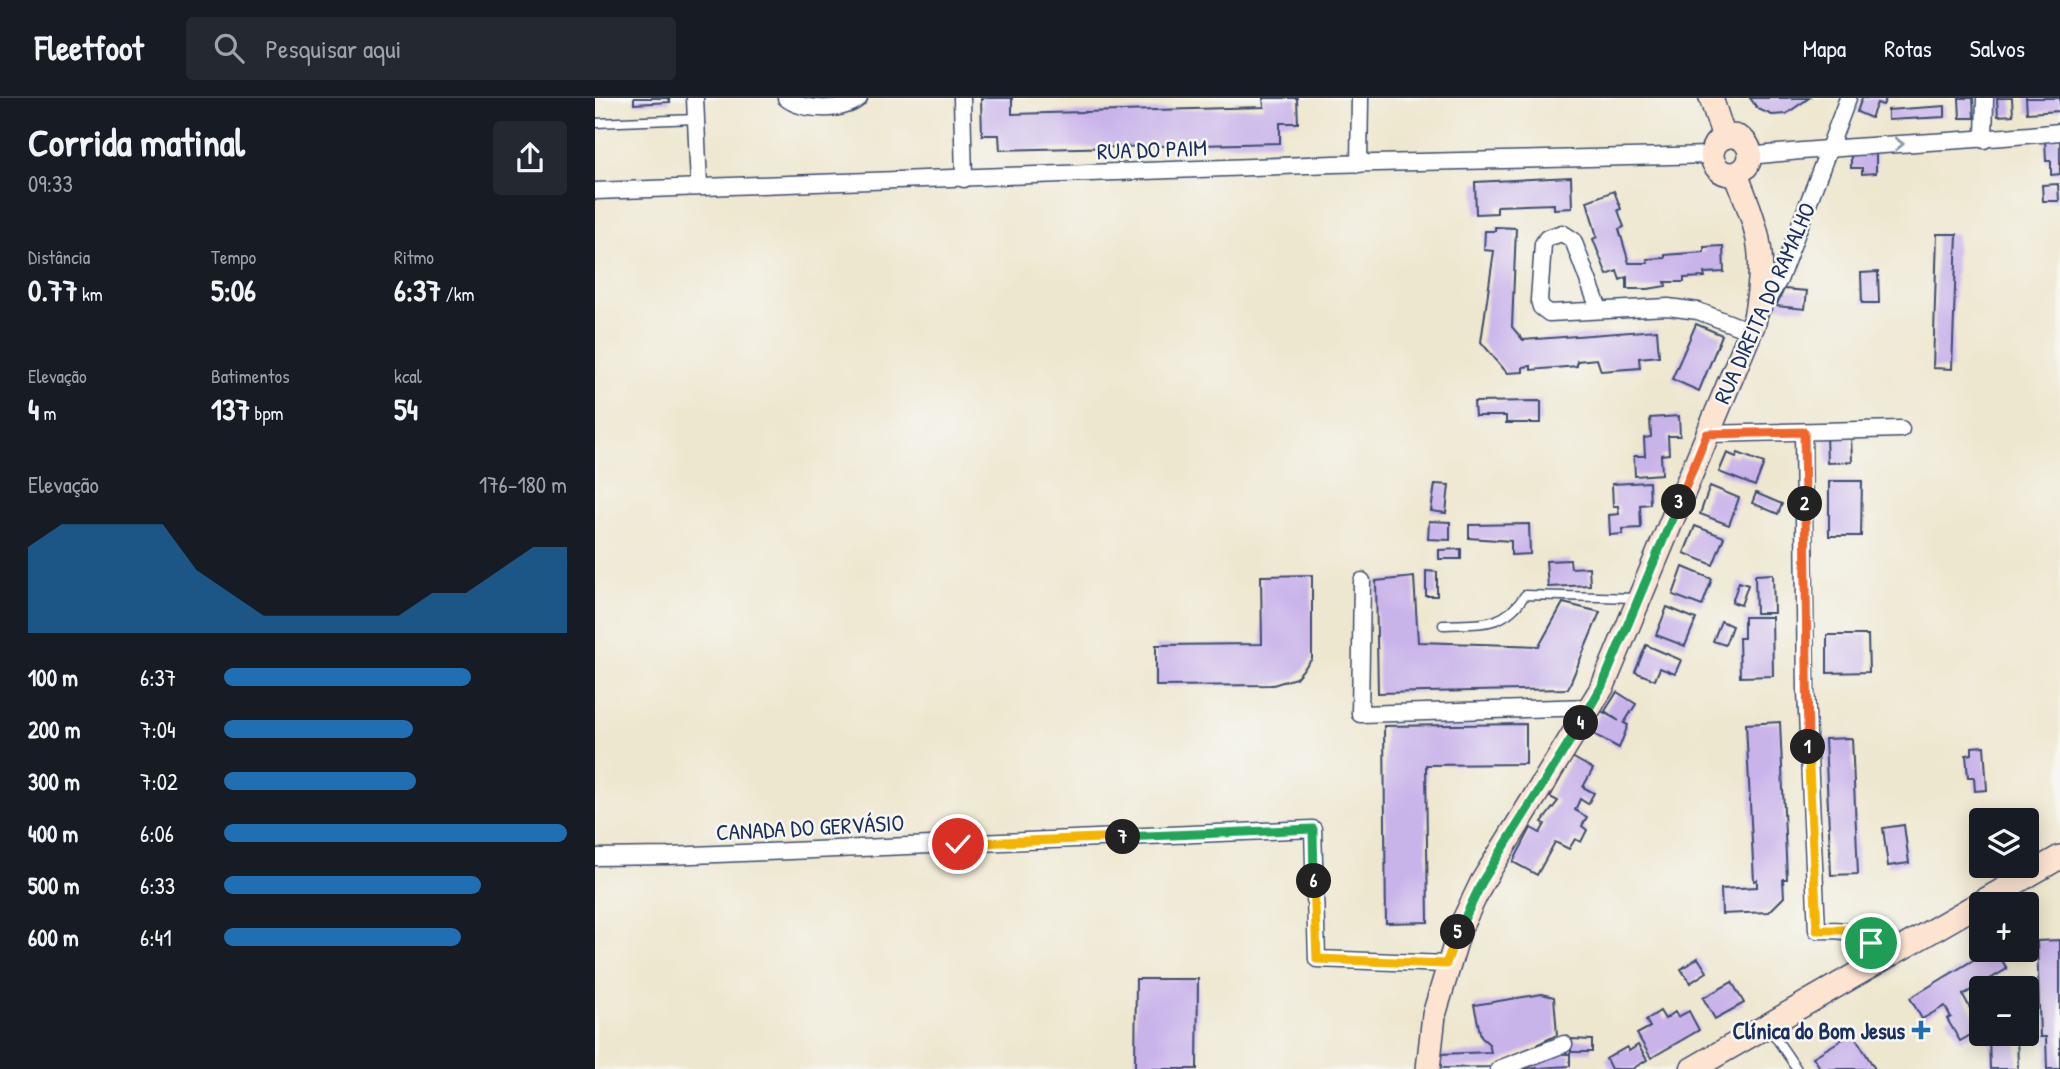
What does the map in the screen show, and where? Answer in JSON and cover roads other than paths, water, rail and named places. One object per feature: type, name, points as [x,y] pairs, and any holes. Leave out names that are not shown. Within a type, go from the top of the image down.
[{"type":"main road","points":[[1711,98],[1719,171],[1743,165]]},
{"type":"main road","points":[[1718,146],[1742,140],[1743,165],[1761,249],[1763,278],[1752,327]]},
{"type":"main road","name":"RUA DIREITA DO RAMALHO","points":[[1428,1069],[1434,1015],[1446,964],[1482,882],[1591,707],[1752,327]]},
{"type":"main road","points":[[1692,1069],[2060,858]]},
{"type":"street","points":[[695,98],[699,185]]},
{"type":"street","points":[[786,98],[798,107],[847,106],[859,98]]},
{"type":"street","points":[[962,98],[964,179]]},
{"type":"street","points":[[1359,164],[1360,98]]},
{"type":"street","name":"RUA DIREITA DO RAMALHO","points":[[1752,327],[1779,280],[1847,98]]},
{"type":"street","points":[[1984,140],[1985,98]]},
{"type":"street","points":[[1743,165],[1831,146],[1984,140],[2060,132]]},
{"type":"street","name":"RUA DO PAIM","points":[[595,191],[699,185],[964,179],[1359,164],[1718,146]]},
{"type":"street","points":[[1599,309],[1573,240],[1562,233],[1547,238],[1543,244],[1541,307],[1549,313],[1668,307],[1698,311],[1752,327]]},
{"type":"street","points":[[1707,434],[1901,429]]},
{"type":"street","points":[[1804,432],[1806,691],[1817,930],[1851,930],[1862,935],[1884,959]]},
{"type":"street","points":[[1362,581],[1360,714],[1591,707]]},
{"type":"street","name":"CANADA DO GERVÁSIO","points":[[595,857],[1313,829],[1317,959],[1446,964]]},
{"type":"street","points":[[1499,1069],[1564,1044]]},
{"type":"lane","points":[[595,123],[696,119]]},
{"type":"lane","points":[[1443,625],[1499,620],[1515,610],[1525,595],[1639,598]]},
{"type":"lane","points":[[1768,1026],[1797,1069]]},
{"type":"place","name":"Clínica do Bom Jesus","points":[[1921,1030]]}]
